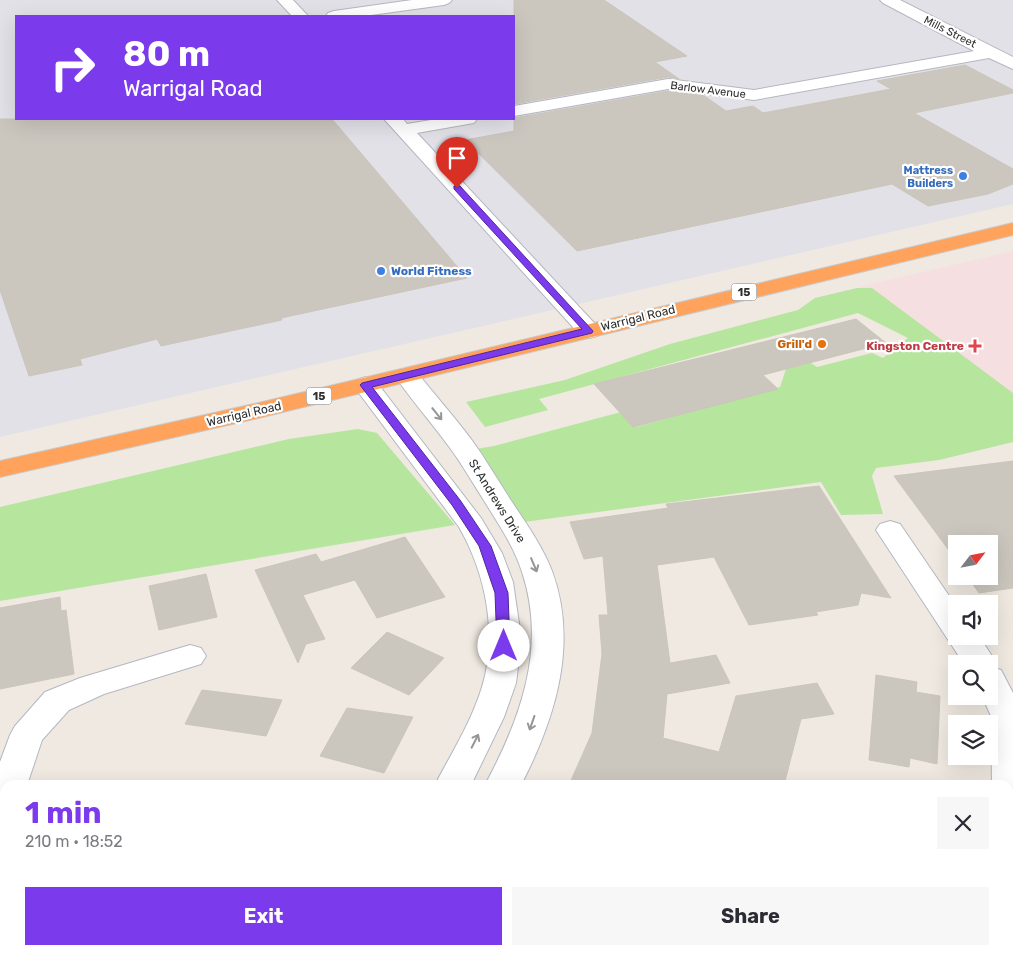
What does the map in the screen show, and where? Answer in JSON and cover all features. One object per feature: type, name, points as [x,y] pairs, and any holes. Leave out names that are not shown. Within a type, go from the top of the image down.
[{"type":"highway","name":"Warrigal Road","points":[[0,469],[114,445],[406,376],[1013,229]]},
{"type":"street","points":[[285,0],[299,15]]},
{"type":"street","points":[[341,15],[444,0]]},
{"type":"street","name":"Mills Street","points":[[888,0],[1013,64]]},
{"type":"street","name":"Barlow Avenue","points":[[515,111],[668,84],[754,95],[990,52]]},
{"type":"street","points":[[398,124],[454,120]]},
{"type":"street","points":[[398,124],[588,331]]},
{"type":"street","name":"St Andrews Drive","points":[[406,376],[461,445],[515,526],[532,558],[544,592],[548,615],[549,640],[548,663],[544,685],[528,733],[505,780]]},
{"type":"street","points":[[366,385],[471,524],[485,546],[501,593],[504,629],[503,664],[497,694],[486,721],[456,780]]},
{"type":"street","points":[[890,530],[948,617]]},
{"type":"street","points":[[11,780],[27,735],[57,701],[92,686],[190,656]]},
{"type":"street","points":[[998,696],[1008,716],[1009,780]]},
{"type":"shaded area","points":[[0,0],[1013,0],[1013,204],[0,437]]},
{"type":"shaded area","name":"Kingston Centre","points":[[1013,251],[1013,405],[859,287]]},
{"type":"green space","points":[[857,288],[872,288],[1013,393],[1013,442],[939,460],[876,468],[872,476],[883,514],[841,515],[821,482],[524,522],[476,449],[494,446],[621,412],[636,427],[780,387],[786,369],[811,363],[817,367],[872,353],[883,358],[908,338],[858,313],[539,399],[548,410],[485,427],[466,402],[565,380],[670,344],[798,310],[815,298]]},
{"type":"green space","points":[[358,429],[377,433],[455,525],[0,601],[0,507],[289,439]]},
{"type":"building","points":[[514,0],[604,0],[687,56],[655,62],[679,79],[668,77],[515,104]]},
{"type":"building","points":[[965,65],[1013,90],[1013,93],[914,113],[1013,169],[1013,184],[988,194],[928,206],[892,184],[577,251],[465,140],[514,131],[515,118],[668,91],[703,95],[726,111],[753,106],[763,113],[891,89],[877,81]]},
{"type":"building","points":[[0,119],[333,120],[467,278],[161,346],[157,339],[80,359],[82,365],[29,376],[0,290]]},
{"type":"building","points":[[856,319],[886,343],[763,375],[778,389],[633,427],[594,384]]},
{"type":"building","points":[[1013,461],[1013,588],[979,593],[973,585],[998,585],[998,535],[948,535],[948,549],[894,476]]},
{"type":"building","points":[[819,486],[891,598],[861,593],[858,605],[816,612],[818,615],[749,625],[714,557],[657,565],[670,663],[716,655],[730,683],[667,694],[663,738],[719,752],[736,696],[817,683],[834,714],[801,719],[785,780],[571,780],[592,733],[602,654],[599,615],[608,615],[603,556],[584,559],[570,522],[668,508],[666,504]]},
{"type":"building","points":[[405,537],[445,597],[377,618],[355,580],[303,595],[325,639],[306,644],[298,663],[255,570],[316,554],[321,562]]},
{"type":"building","points":[[206,574],[217,617],[159,630],[149,586]]},
{"type":"building","points":[[60,597],[61,611],[66,610],[74,674],[0,689],[0,608]]},
{"type":"building","points":[[387,632],[444,658],[409,695],[351,668]]},
{"type":"building","points":[[876,675],[917,682],[916,692],[940,696],[937,764],[910,758],[909,767],[869,760]]},
{"type":"building","points":[[202,690],[282,700],[266,736],[185,724]]},
{"type":"building","points":[[347,708],[413,717],[384,773],[320,756]]},
{"type":"place","name":"Mattress Builders","points":[[963,176]]},
{"type":"place","name":"World Fitness","points":[[381,271]]},
{"type":"place","name":"Grill'd","points":[[822,344]]},
{"type":"place","name":"Kingston Centre","points":[[975,346]]},
{"type":"route","points":[[457,188],[588,331],[366,385],[456,503],[485,546],[501,593],[504,646]]}]
